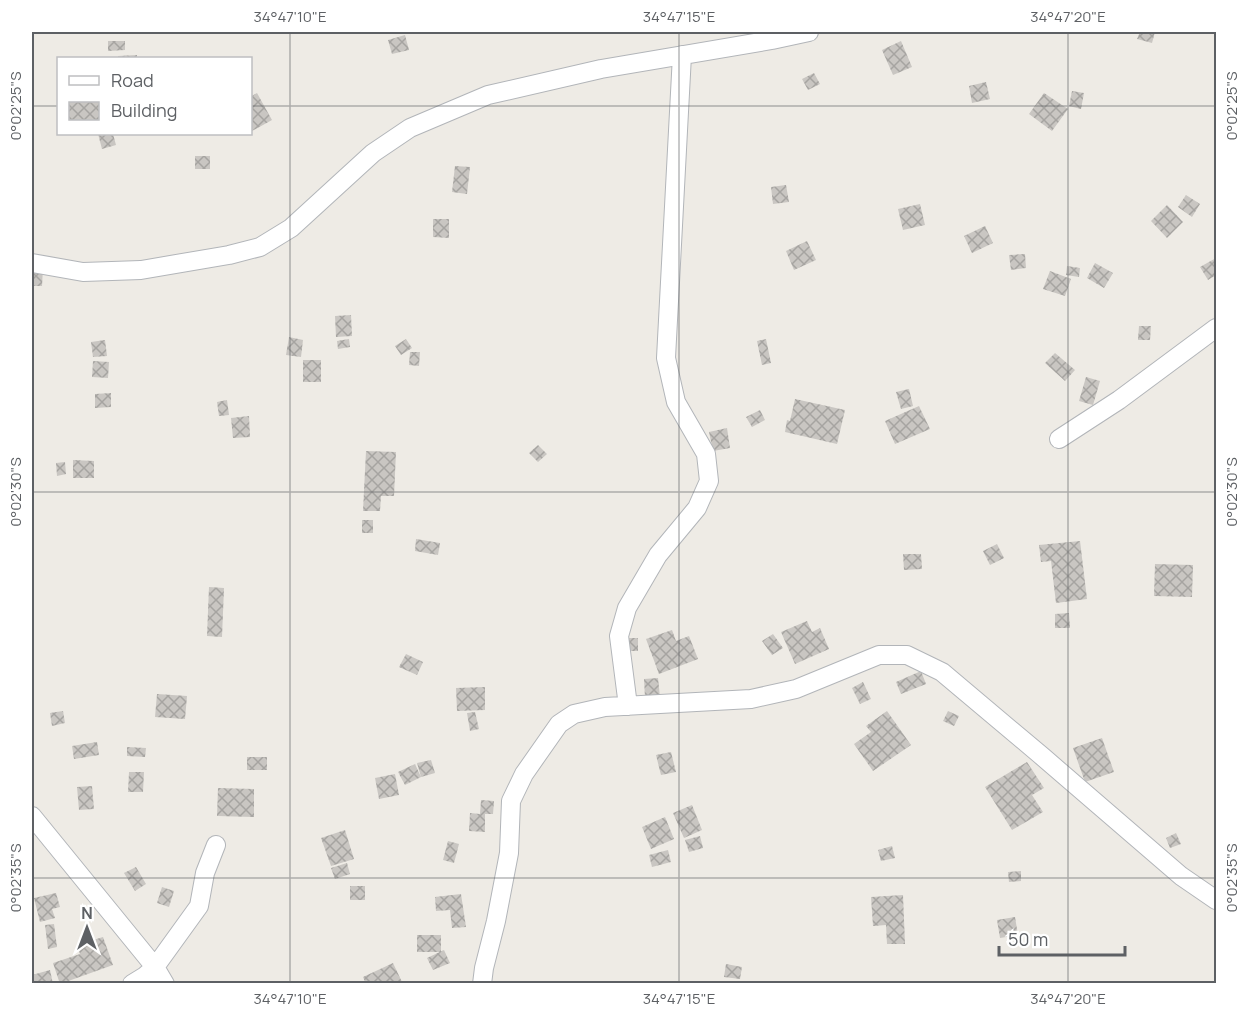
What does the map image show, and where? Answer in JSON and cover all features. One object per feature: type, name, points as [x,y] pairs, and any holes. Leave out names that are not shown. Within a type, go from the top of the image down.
[{"type":"street","points":[[32,263],[83,272],[141,270],[229,255],[260,247],[291,228],[373,153],[410,128],[488,95],[601,69],[809,32]]},
{"type":"street","points":[[628,706],[619,636],[627,608],[658,555],[697,507],[709,481],[706,454],[676,402],[666,358],[682,55]]},
{"type":"street","points":[[1059,439],[1119,400],[1216,328]]},
{"type":"street","points":[[482,984],[509,853],[511,801],[524,774],[559,724],[574,714],[595,710],[751,699],[796,689],[879,655],[907,655],[942,672],[1180,876],[1216,900]]},
{"type":"street","points":[[32,816],[155,967],[165,984]]},
{"type":"street","points":[[132,984],[155,967],[199,906],[205,873],[216,845]]},
{"type":"building","points":[[1140,32],[1155,32],[1152,43],[1137,39]]},
{"type":"building","points":[[405,35],[409,50],[392,54],[388,40]]},
{"type":"building","points":[[108,41],[125,41],[125,50],[108,51]]},
{"type":"building","points":[[901,41],[912,67],[893,75],[882,50]]},
{"type":"building","points":[[137,55],[137,57],[118,57]]},
{"type":"building","points":[[814,73],[820,84],[808,90],[802,79]]},
{"type":"building","points":[[986,82],[990,99],[972,103],[969,86]]},
{"type":"building","points":[[1072,91],[1084,93],[1081,109],[1069,106]]},
{"type":"building","points":[[257,93],[272,120],[252,131],[252,96]]},
{"type":"building","points":[[1044,93],[1068,109],[1052,131],[1029,114]]},
{"type":"building","points":[[98,135],[113,135],[116,145],[102,149]]},
{"type":"building","points":[[195,156],[210,156],[210,169],[195,169]]},
{"type":"building","points":[[455,166],[470,167],[467,194],[452,192]]},
{"type":"building","points":[[786,185],[789,202],[773,204],[771,187]]},
{"type":"building","points":[[1186,195],[1200,204],[1192,217],[1178,207]]},
{"type":"building","points":[[920,204],[925,225],[903,230],[898,209]]},
{"type":"building","points":[[1167,205],[1183,222],[1167,238],[1151,221]]},
{"type":"building","points":[[433,219],[449,219],[449,238],[433,237]]},
{"type":"building","points":[[985,226],[993,243],[972,253],[964,236]]},
{"type":"building","points":[[807,241],[816,260],[794,270],[786,251]]},
{"type":"building","points":[[1025,254],[1026,268],[1011,270],[1009,255]]},
{"type":"building","points":[[1216,258],[1216,275],[1208,280],[1200,267]]},
{"type":"building","points":[[1095,263],[1113,273],[1104,288],[1087,278]]},
{"type":"building","points":[[1067,266],[1080,268],[1079,277],[1066,275]]},
{"type":"building","points":[[32,268],[43,268],[42,286],[32,286]]},
{"type":"building","points":[[1050,271],[1071,279],[1065,296],[1043,289]]},
{"type":"building","points":[[351,315],[352,336],[336,337],[335,316]]},
{"type":"building","points":[[1139,326],[1151,326],[1150,340],[1138,340]]},
{"type":"building","points":[[289,337],[303,340],[301,357],[286,355]]},
{"type":"building","points":[[349,339],[350,347],[338,349],[337,341]]},
{"type":"building","points":[[406,339],[412,348],[401,355],[395,346]]},
{"type":"building","points":[[766,339],[771,363],[762,365],[757,341]]},
{"type":"building","points":[[105,340],[107,356],[93,357],[91,342]]},
{"type":"building","points":[[410,352],[420,352],[419,366],[409,365]]},
{"type":"building","points":[[1055,353],[1075,370],[1065,381],[1045,363]]},
{"type":"building","points":[[303,360],[321,360],[321,382],[303,382]]},
{"type":"building","points":[[93,361],[109,362],[108,378],[92,377]]},
{"type":"building","points":[[1086,377],[1100,381],[1093,405],[1079,401]]},
{"type":"building","points":[[909,389],[913,406],[901,409],[896,392]]},
{"type":"building","points":[[111,393],[111,407],[95,408],[95,394]]},
{"type":"building","points":[[795,399],[845,410],[837,444],[785,432]]},
{"type":"building","points":[[227,400],[229,415],[219,416],[217,402]]},
{"type":"building","points":[[919,406],[930,429],[895,444],[885,421]]},
{"type":"building","points":[[760,410],[765,420],[752,427],[746,417]]},
{"type":"building","points":[[249,416],[250,437],[233,438],[231,418]]},
{"type":"building","points":[[727,428],[730,448],[713,451],[709,432]]},
{"type":"building","points":[[538,445],[547,454],[538,462],[529,453]]},
{"type":"building","points":[[366,451],[396,452],[394,496],[381,496],[380,511],[363,511]]},
{"type":"building","points":[[73,460],[94,461],[94,478],[73,478]]},
{"type":"building","points":[[65,462],[66,474],[57,476],[56,463]]},
{"type":"building","points":[[362,520],[373,520],[373,533],[362,533]]},
{"type":"building","points":[[416,539],[440,543],[438,555],[415,551]]},
{"type":"building","points":[[1080,541],[1087,599],[1056,603],[1051,561],[1041,562],[1039,545]]},
{"type":"building","points":[[997,544],[1004,558],[990,565],[983,551]]},
{"type":"building","points":[[903,554],[921,554],[922,569],[904,570]]},
{"type":"building","points":[[1155,564],[1193,565],[1192,597],[1154,596]]},
{"type":"building","points":[[209,587],[224,588],[222,637],[207,636]]},
{"type":"building","points":[[1069,613],[1070,628],[1055,628],[1055,614]]},
{"type":"building","points":[[807,621],[812,632],[820,628],[829,649],[795,664],[781,632]]},
{"type":"building","points":[[672,630],[676,641],[689,636],[698,659],[659,674],[646,639]]},
{"type":"building","points":[[773,634],[783,648],[772,655],[762,641]]},
{"type":"building","points":[[627,638],[638,638],[638,651],[626,651]]},
{"type":"building","points":[[406,654],[423,662],[417,675],[399,667]]},
{"type":"building","points":[[921,671],[926,684],[901,694],[896,682]]},
{"type":"building","points":[[658,678],[660,697],[645,698],[644,679]]},
{"type":"building","points":[[863,682],[871,699],[860,704],[852,688]]},
{"type":"building","points":[[485,687],[485,710],[457,711],[456,688]]},
{"type":"building","points":[[157,694],[187,696],[185,719],[155,717]]},
{"type":"building","points":[[63,711],[65,723],[52,726],[50,713]]},
{"type":"building","points":[[887,711],[911,745],[873,771],[854,744],[871,732],[866,726]]},
{"type":"building","points":[[948,711],[959,716],[954,726],[943,721]]},
{"type":"building","points":[[475,712],[479,729],[470,731],[467,713]]},
{"type":"building","points":[[1102,738],[1114,772],[1085,782],[1073,748]]},
{"type":"building","points":[[97,742],[99,755],[74,759],[72,746]]},
{"type":"building","points":[[127,747],[146,748],[145,757],[127,756]]},
{"type":"building","points":[[671,752],[676,772],[661,775],[656,755]]},
{"type":"building","points":[[247,757],[267,757],[267,770],[247,770]]},
{"type":"building","points":[[431,760],[435,773],[421,777],[417,763]]},
{"type":"building","points":[[1027,762],[1044,788],[1032,795],[1043,812],[1012,830],[985,787]]},
{"type":"building","points":[[415,764],[421,777],[405,785],[398,772]]},
{"type":"building","points":[[129,772],[144,772],[143,792],[128,792]]},
{"type":"building","points":[[395,774],[399,795],[379,799],[375,778]]},
{"type":"building","points":[[92,786],[94,809],[79,810],[77,787]]},
{"type":"building","points":[[218,788],[254,789],[254,817],[217,816]]},
{"type":"building","points":[[481,800],[494,801],[493,814],[485,814],[485,832],[469,831],[470,813],[480,814]]},
{"type":"building","points":[[692,805],[702,830],[684,838],[673,813]]},
{"type":"building","points":[[665,817],[674,839],[651,849],[642,827]]},
{"type":"building","points":[[345,830],[354,859],[331,866],[321,838]]},
{"type":"building","points":[[1176,833],[1181,844],[1170,848],[1166,838]]},
{"type":"building","points":[[700,836],[703,848],[689,852],[685,840]]},
{"type":"building","points":[[448,841],[459,844],[454,863],[443,860]]},
{"type":"building","points":[[892,846],[895,858],[881,861],[878,850]]},
{"type":"building","points":[[668,850],[671,862],[652,867],[649,855]]},
{"type":"building","points":[[347,863],[350,874],[335,879],[331,868]]},
{"type":"building","points":[[136,867],[146,884],[135,891],[124,873]]},
{"type":"building","points":[[1021,871],[1021,881],[1009,882],[1008,872]]},
{"type":"building","points":[[350,886],[365,886],[365,900],[350,900]]},
{"type":"building","points":[[162,887],[174,891],[169,907],[157,903]]},
{"type":"building","points":[[56,893],[60,907],[52,909],[55,918],[40,922],[34,898]]},
{"type":"building","points":[[461,894],[466,927],[452,928],[450,910],[436,911],[435,897]]},
{"type":"building","points":[[903,895],[905,944],[887,944],[886,925],[873,926],[871,897]]},
{"type":"building","points":[[1015,917],[1018,935],[1000,938],[997,920]]},
{"type":"building","points":[[54,924],[57,947],[48,949],[45,925]]},
{"type":"building","points":[[417,935],[441,935],[441,952],[417,952]]},
{"type":"building","points":[[103,937],[113,965],[60,984],[53,963],[80,954],[77,945]]},
{"type":"building","points":[[444,950],[450,963],[433,970],[427,958]]},
{"type":"building","points":[[393,963],[402,982],[399,984],[366,984],[363,977]]},
{"type":"building","points":[[726,964],[742,967],[740,979],[724,977]]},
{"type":"building","points":[[50,970],[53,984],[32,984],[32,975]]}]
